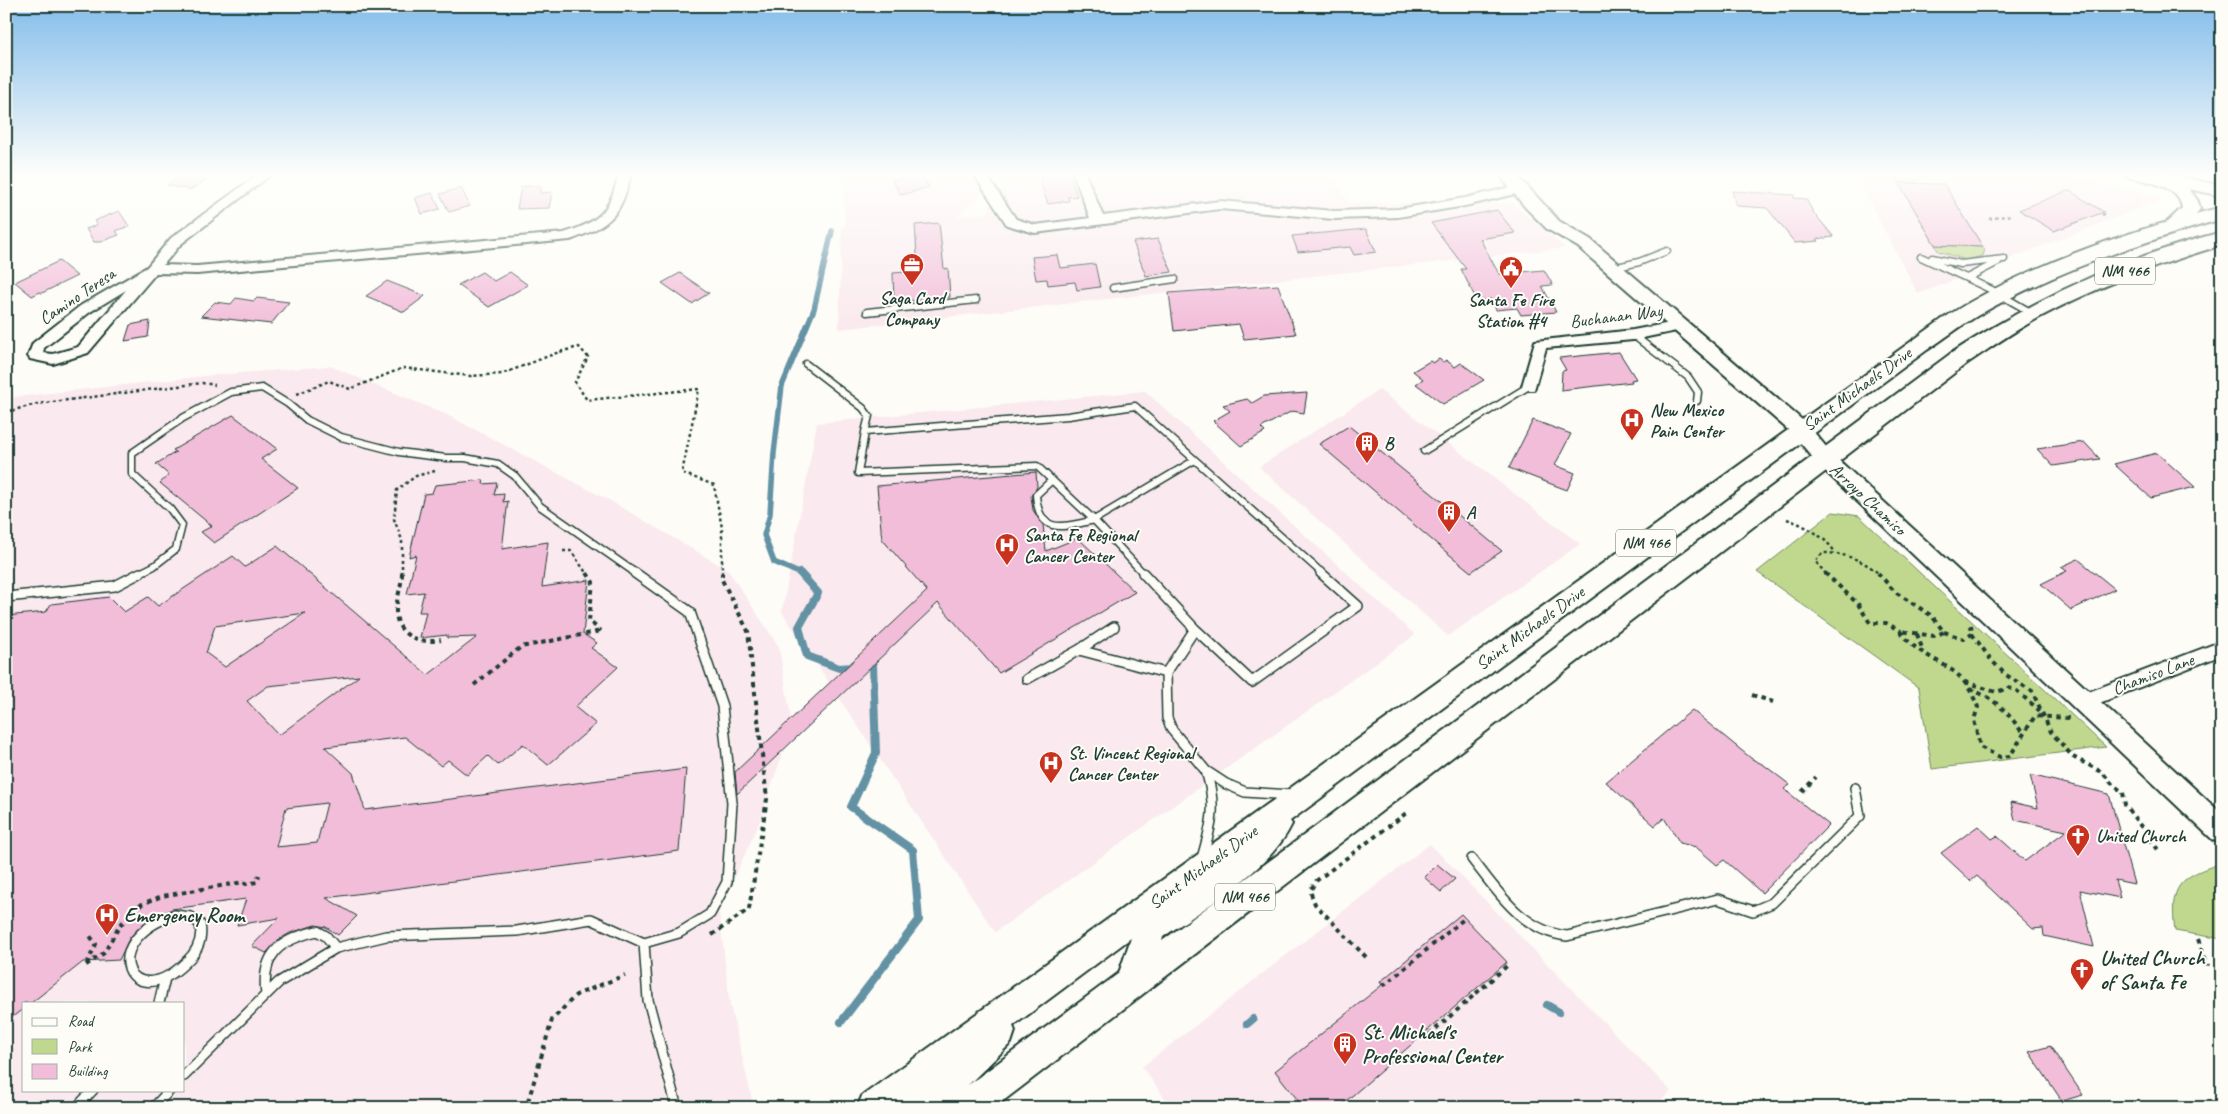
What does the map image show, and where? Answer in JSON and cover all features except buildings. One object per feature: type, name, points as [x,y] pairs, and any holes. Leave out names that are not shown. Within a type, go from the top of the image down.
[{"type":"main road","name":"Saint Michaels Drive","points":[[874,1108],[1919,345],[1978,306],[2044,274],[2116,245],[2178,225]]},
{"type":"main road","name":"Saint Michaels Drive","points":[[966,1108],[1958,359],[2032,313],[2096,283],[2150,262],[2222,238]]},
{"type":"main road","points":[[1132,982],[1151,927],[1251,856],[1301,796]]},
{"type":"main road","points":[[918,1108],[936,1094],[1060,972]]},
{"type":"street","name":"Camino Teresa","points":[[153,269],[84,309],[38,346],[35,356],[53,359],[82,350],[153,269],[176,242],[198,225]]},
{"type":"street","points":[[153,269],[197,270],[526,241],[565,237],[595,225]]},
{"type":"street","points":[[1017,225],[1035,228],[1062,225]]},
{"type":"street","name":"Arroyo Chamiso","points":[[1553,225],[1584,243],[1801,430],[1825,459],[2080,710],[2222,831]]},
{"type":"street","name":"Buchanan Way","points":[[1529,386],[1540,344],[1633,335],[1680,326]]},
{"type":"street","name":"Chamiso Lane","points":[[2080,710],[2222,648]]},
{"type":"lane","points":[[1613,268],[1639,262],[1667,252]]},
{"type":"lane","points":[[1967,278],[2004,259],[1961,264],[1921,256],[1967,278],[2004,294],[2032,313]]},
{"type":"lane","points":[[1113,288],[1176,279]]},
{"type":"lane","points":[[868,312],[976,300]]},
{"type":"lane","points":[[1633,335],[1688,377],[1698,392],[1697,401]]},
{"type":"lane","points":[[806,364],[863,408],[869,416],[865,432],[858,473],[1038,466],[1094,520],[1196,629],[1252,682],[1358,606],[1135,406],[1068,416],[865,432]]},
{"type":"lane","points":[[1424,451],[1529,386]]},
{"type":"lane","points":[[6,597],[115,586],[154,566],[176,549],[182,525],[170,509],[132,474],[132,453],[183,418],[231,392],[262,388],[288,404],[307,420],[341,438],[399,452],[446,458],[465,458],[498,464],[515,476],[540,506],[690,612],[722,706],[732,803],[727,882],[710,914],[678,933],[644,943],[591,919],[517,931],[386,936],[336,948],[279,982],[185,1075]]},
{"type":"lane","points":[[1052,480],[1036,495],[1036,507],[1040,518],[1049,526],[1064,527],[1094,520],[1195,460]]},
{"type":"lane","points":[[1027,679],[1114,628]]},
{"type":"lane","points":[[1196,629],[1166,673],[1167,718],[1172,730],[1206,771],[1226,784],[1245,792],[1301,796]]},
{"type":"lane","points":[[1079,650],[1166,673]]},
{"type":"lane","points":[[1198,871],[1215,814],[1214,799],[1206,771]]},
{"type":"lane","points":[[1472,859],[1521,917],[1550,935],[1567,936],[1718,899],[1753,911],[1772,903],[1848,830],[1860,816],[1855,788]]},
{"type":"lane","points":[[159,1002],[165,978],[188,963],[196,953],[201,942],[202,932],[194,918],[185,915],[162,919],[150,925],[132,944],[127,955],[126,965],[129,973],[143,981],[165,978]]},
{"type":"lane","points":[[266,995],[264,969],[273,955],[287,942],[300,934],[317,930],[326,936],[336,948]]},
{"type":"lane","points":[[644,943],[648,1000],[677,1108]]},
{"type":"lane","points":[[76,1108],[91,1092]]},
{"type":"lane","points":[[153,1108],[168,1092]]},
{"type":"path","points":[[441,640],[430,642],[411,639],[399,626],[396,611],[402,583],[403,553],[402,540],[394,519],[397,490],[416,476],[443,471],[446,458]]},
{"type":"path","points":[[1787,518],[1800,523],[1830,542],[1835,552]]},
{"type":"path","points":[[474,685],[521,647],[601,631],[589,621],[593,582],[571,551],[563,551]]},
{"type":"path","points":[[1944,632],[1934,636],[1917,634],[1901,631],[1886,623],[1870,623],[1863,607],[1823,573],[1815,561],[1823,553],[1835,552],[1857,559],[1877,572],[1895,592],[1932,616],[1944,632],[1964,639],[1972,634]]},
{"type":"path","points":[[1967,621],[1972,625],[1972,634],[1992,661],[2006,675],[2032,691],[2050,732],[2073,757],[2102,772],[2113,785],[2123,792],[2125,805],[2159,851]]},
{"type":"path","points":[[1901,631],[1903,638],[1911,646],[1923,651],[1955,672],[1970,689],[1978,707],[1974,720],[1980,747],[2000,757],[2010,756],[2035,716],[2062,716],[2080,710]]},
{"type":"path","points":[[1917,634],[1923,651]]},
{"type":"path","points":[[1962,680],[1980,688],[1996,692],[2009,688],[2017,692],[2040,711]]},
{"type":"path","points":[[1970,689],[1994,699],[2004,706],[2024,735]]},
{"type":"path","points":[[1752,695],[1773,702]]},
{"type":"path","points":[[1802,792],[1816,778]]},
{"type":"path","points":[[1366,957],[1315,904],[1310,891],[1316,880],[1408,811]]},
{"type":"path","points":[[257,882],[259,875]]},
{"type":"path","points":[[1383,986],[1465,918]]},
{"type":"path","points":[[86,965],[96,944],[90,936]]},
{"type":"path","points":[[2198,939],[2208,966]]},
{"type":"path","points":[[1428,1035],[1508,965]]},
{"type":"path","points":[[523,1108],[527,1105],[552,1020],[576,995],[625,975]]},
{"type":"shaded area","points":[[863,225],[1538,225],[1565,248],[839,329],[842,227]]},
{"type":"shaded area","points":[[1882,225],[2097,225],[1918,294]]},
{"type":"shaded area","points":[[330,366],[447,415],[614,503],[728,570],[779,647],[792,725],[759,823],[719,911],[730,1005],[754,1108],[6,1108],[6,398],[215,375]]},
{"type":"shaded area","points":[[1379,390],[1580,544],[1448,636],[1259,467]]},
{"type":"shaded area","name":"St. Vincent Regional Cancer Center","points":[[1145,391],[1415,635],[995,932],[782,612],[817,423]]},
{"type":"shaded area","points":[[1430,844],[1671,1091],[1653,1108],[1172,1108],[1142,1067]]},
{"type":"green space","points":[[1935,245],[1983,247],[1985,249],[1983,256],[1966,260],[1938,251]]},
{"type":"green space","points":[[1833,512],[1859,516],[2106,747],[1932,769],[1919,688],[1757,572]]},
{"type":"green space","points":[[2222,863],[2222,939],[2175,931],[2174,903],[2180,885],[2196,873]]},
{"type":"waterway","points":[[801,574],[774,562],[764,535],[770,514],[774,453],[782,386],[814,309],[832,231]]},
{"type":"waterway","points":[[801,574],[818,593],[799,627],[807,656],[839,668],[854,667]]},
{"type":"waterway","points":[[841,1022],[919,920],[913,850],[851,807],[876,753],[873,665],[864,666]]},
{"type":"waterway","points":[[1547,1005],[1559,1012]]},
{"type":"waterway","points":[[1247,1024],[1253,1019]]},
{"type":"place","name":"Saga Card Company","points":[[912,286]]},
{"type":"place","name":"Santa Fe Fire Station #4","points":[[1511,289]]},
{"type":"place","name":"New Mexico Pain Center","points":[[1632,441]]},
{"type":"place","name":"B","points":[[1367,464]]},
{"type":"place","name":"A","points":[[1449,533]]},
{"type":"place","name":"Santa Fe Regional Cancer Center","points":[[1007,566]]},
{"type":"place","name":"St. Vincent Regional Cancer Center","points":[[1051,784]]},
{"type":"place","name":"United Church","points":[[2078,857]]},
{"type":"place","name":"Emergency Room","points":[[107,936]]},
{"type":"place","name":"United Church of Santa Fe","points":[[2082,991]]},
{"type":"place","name":"St. Michael's Professional Center","points":[[1345,1065]]}]
